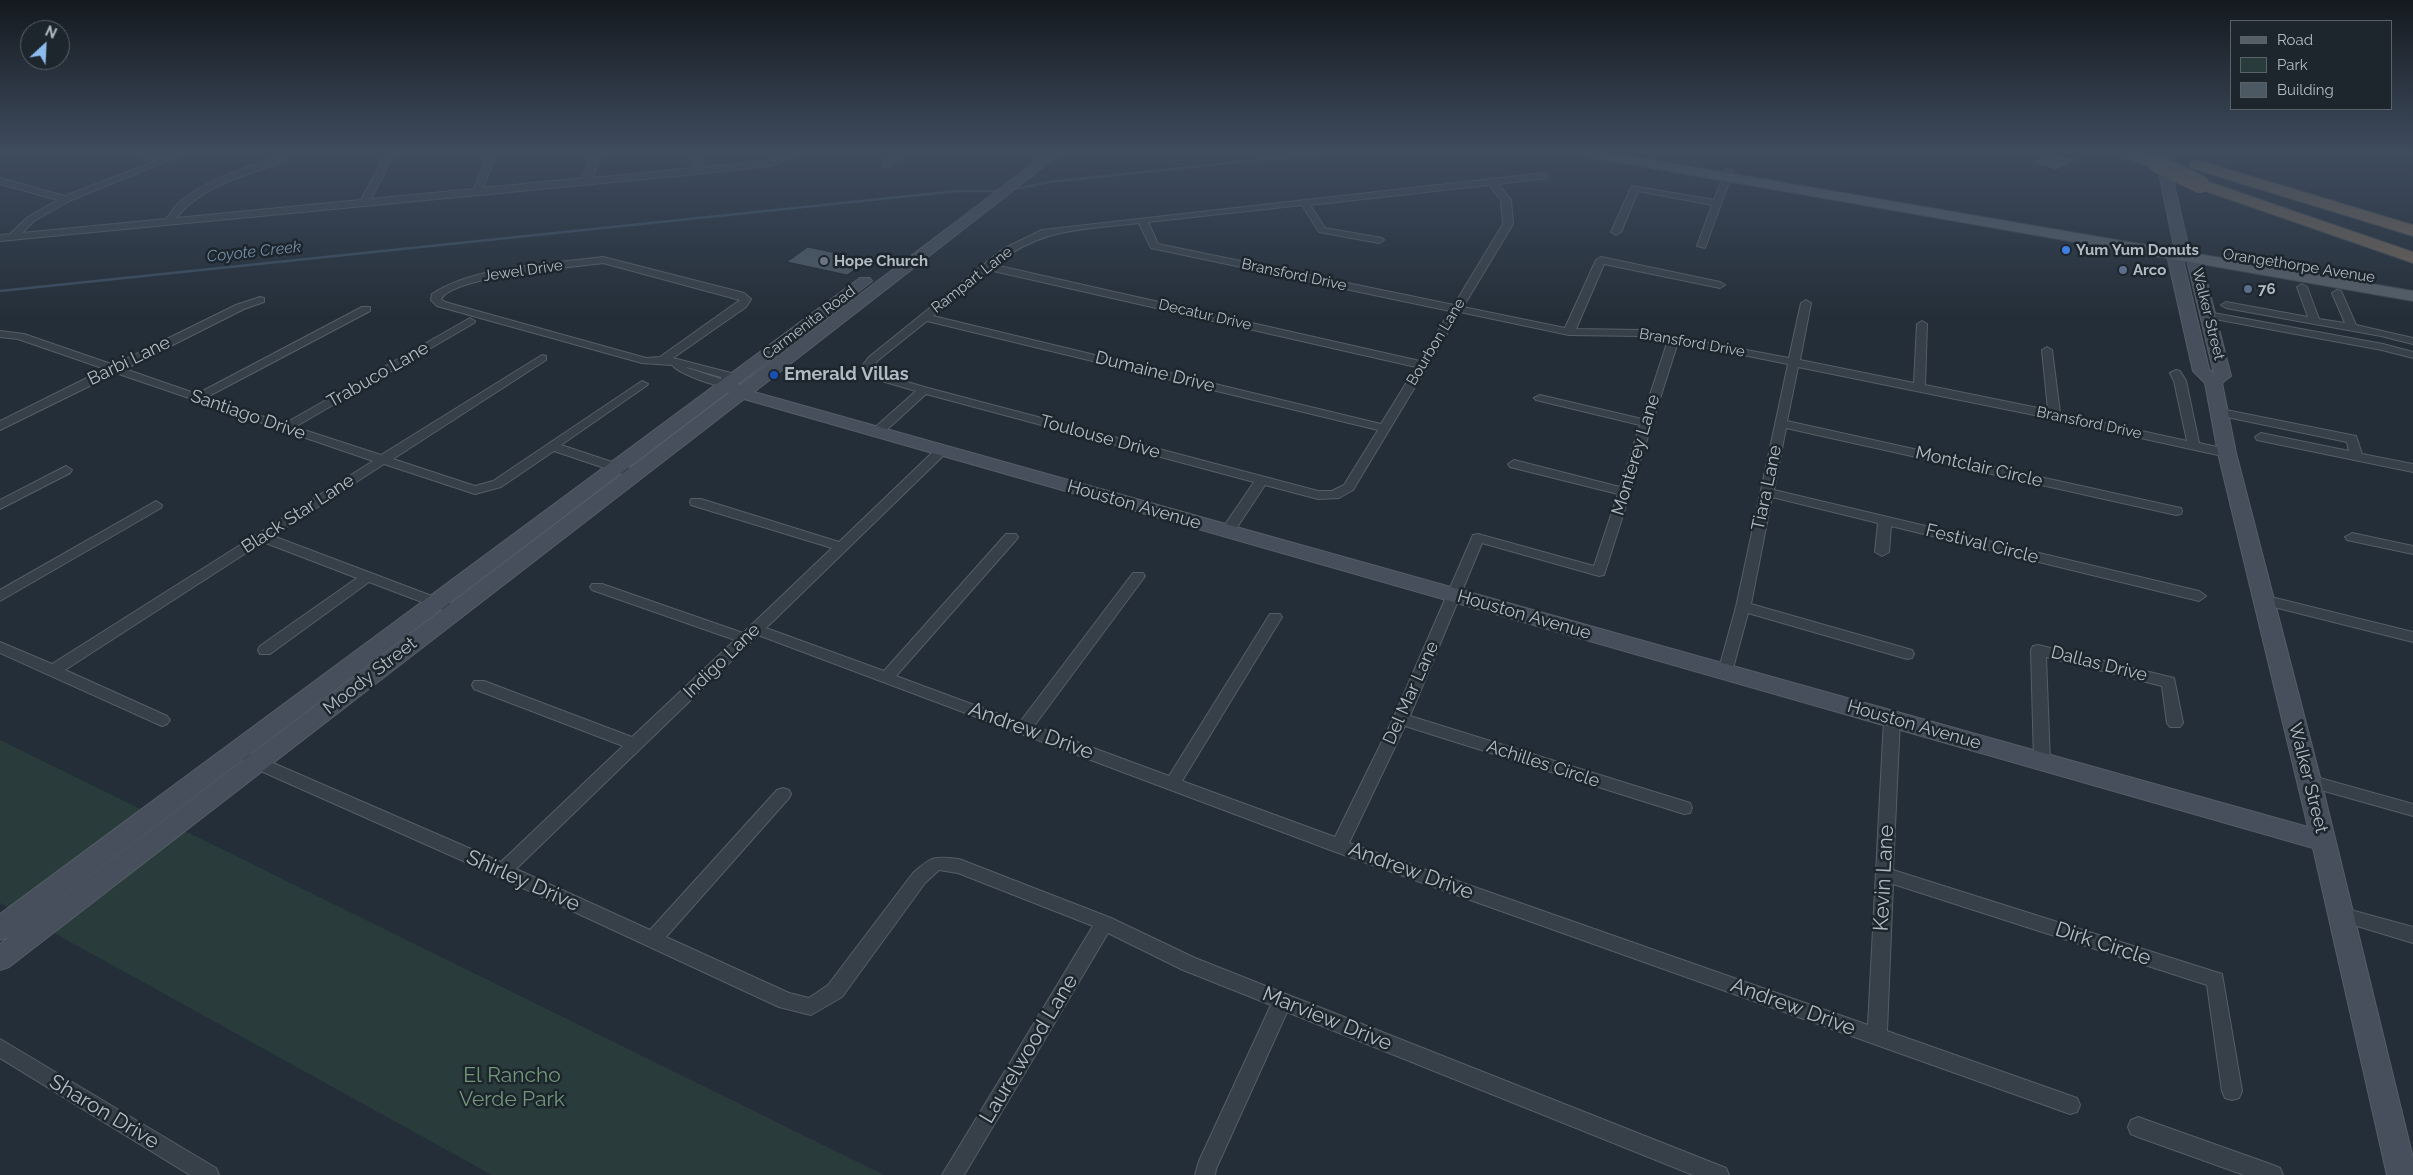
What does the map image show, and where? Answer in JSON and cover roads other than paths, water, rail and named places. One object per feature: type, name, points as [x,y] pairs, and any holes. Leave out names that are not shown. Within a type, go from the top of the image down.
[{"type":"highway","points":[[2286,209],[2413,258]]},
{"type":"highway","points":[[2307,209],[2413,242]]},
{"type":"highway","points":[[2328,209],[2413,231]]},
{"type":"main road","name":"Carmenita Road","points":[[734,388],[961,209]]},
{"type":"main road","name":"Carmenita Road","points":[[734,388],[982,209]]},
{"type":"main road","name":"Orangethorpe Avenue","points":[[1932,209],[2177,251],[2413,285]]},
{"type":"main road","name":"Walker Street","points":[[2169,209],[2186,303],[2201,371],[2213,382],[2221,413],[2227,453],[2309,781],[2402,1175]]},
{"type":"main road","name":"Orangethorpe Avenue","points":[[2177,251],[2194,259],[2309,283],[2413,296]]},
{"type":"main road","name":"Walker Street","points":[[2194,259],[2223,376],[2213,382]]},
{"type":"main road","points":[[2309,283],[2384,286],[2394,282]]},
{"type":"main road","points":[[2186,303],[2195,307],[2198,318],[2210,328],[2194,336]]},
{"type":"main road","name":"Houston Avenue","points":[[734,388],[876,433],[2323,841]]},
{"type":"main road","name":"Moody Street","points":[[0,959],[247,758],[446,606],[616,467],[734,388]]},
{"type":"main road","name":"Moody Street","points":[[446,606],[635,474],[734,388]]},
{"type":"main road","name":"Moody Street","points":[[0,930],[247,758]]},
{"type":"street","points":[[12,238],[31,219],[49,209]]},
{"type":"street","points":[[168,222],[179,209]]},
{"type":"street","points":[[0,238],[304,209]]},
{"type":"street","name":"Rampart Lane","points":[[868,370],[868,366],[873,359],[987,266],[1023,241],[1045,232],[1242,209]]},
{"type":"street","points":[[1308,209],[1322,230],[1378,240]]},
{"type":"street","name":"Bourbon Lane","points":[[1335,495],[1349,487],[1508,224],[1507,209]]},
{"type":"street","points":[[1616,232],[1627,209]]},
{"type":"street","points":[[1702,246],[1715,209]]},
{"type":"street","name":"Bransford Drive","points":[[1142,220],[1154,246],[1569,332],[1640,333],[1674,338],[2054,415],[2227,453]]},
{"type":"street","name":"Jewel Drive","points":[[663,360],[742,305],[746,300],[740,295],[603,260],[479,276],[444,290],[436,296],[436,300],[441,304],[646,361],[663,360],[676,364],[682,370],[734,388]]},
{"type":"street","points":[[1569,332],[1601,260],[1720,285]]},
{"type":"street","name":"Decatur Drive","points":[[987,266],[1422,365]]},
{"type":"street","points":[[2309,283],[2316,334]]},
{"type":"street","points":[[2337,293],[2352,328]]},
{"type":"street","name":"Barbi Lane","points":[[0,426],[240,307],[260,300]]},
{"type":"street","name":"Tiara Lane","points":[[1725,672],[1743,607],[1806,303]]},
{"type":"street","points":[[2226,305],[2413,341]]},
{"type":"street","points":[[197,398],[366,310]]},
{"type":"street","name":"Dumaine Drive","points":[[925,317],[1385,428]]},
{"type":"street","points":[[2210,328],[2235,320],[2383,347],[2413,355]]},
{"type":"street","name":"Trabuco Lane","points":[[285,428],[470,321]]},
{"type":"street","points":[[1920,388],[1922,324]]},
{"type":"street","name":"Santiago Drive","points":[[0,334],[20,336],[285,428],[470,488],[481,489],[497,484],[552,446]]},
{"type":"street","name":"Monterey Lane","points":[[1599,572],[1674,338]]},
{"type":"street","points":[[2047,350],[2054,415]]},
{"type":"street","name":"Black Star Lane","points":[[54,670],[542,358]]},
{"type":"street","name":"Toulouse Drive","points":[[868,370],[879,377],[924,390],[1318,495],[1335,495]]},
{"type":"street","points":[[2176,373],[2180,381],[2194,446]]},
{"type":"street","points":[[552,446],[642,384]]},
{"type":"street","points":[[876,433],[924,390]]},
{"type":"street","points":[[1540,398],[1646,423]]},
{"type":"street","points":[[2221,413],[2352,440],[2357,457]]},
{"type":"street","name":"Montclair Circle","points":[[1781,423],[2176,511]]},
{"type":"street","points":[[2261,437],[2413,468]]},
{"type":"street","points":[[552,446],[635,474]]},
{"type":"street","name":"Indigo Lane","points":[[503,871],[941,451]]},
{"type":"street","points":[[1514,464],[1625,492]]},
{"type":"street","points":[[0,505],[66,470]]},
{"type":"street","points":[[1227,532],[1262,480]]},
{"type":"street","name":"Festival Circle","points":[[1766,492],[2199,596]]},
{"type":"street","points":[[696,502],[842,547]]},
{"type":"street","points":[[0,596],[156,505]]},
{"type":"street","points":[[1882,552],[1885,521]]},
{"type":"street","points":[[262,537],[446,606]]},
{"type":"street","points":[[886,678],[1011,537]]},
{"type":"street","points":[[2352,537],[2413,550]]},
{"type":"street","points":[[1478,538],[1599,572]]},
{"type":"street","name":"Del Mar Lane","points":[[1339,846],[1401,719],[1452,595],[1478,538]]},
{"type":"street","points":[[1024,728],[1138,576]]},
{"type":"street","points":[[265,650],[367,577]]},
{"type":"street","name":"Andrew Drive","points":[[597,587],[886,678],[1173,782],[1339,846],[2070,1105]]},
{"type":"street","points":[[2263,600],[2413,637]]},
{"type":"street","points":[[1743,607],[1908,654]]},
{"type":"street","points":[[1173,782],[1275,617]]},
{"type":"street","points":[[0,647],[162,720]]},
{"type":"street","name":"Dallas Drive","points":[[2042,762],[2038,650],[2169,682],[2175,723]]},
{"type":"street","points":[[479,685],[636,745]]},
{"type":"street","name":"Achilles Circle","points":[[1401,719],[1684,808]]},
{"type":"street","name":"Kevin Lane","points":[[1877,1036],[1892,719]]},
{"type":"street","name":"Shirley Drive","points":[[247,758],[503,871],[786,1001],[811,1008]]},
{"type":"street","points":[[2309,781],[2413,810]]},
{"type":"street","points":[[652,940],[784,794]]},
{"type":"street","name":"Marview Drive","points":[[811,1008],[836,990],[919,878],[936,863],[959,866],[1105,923],[1189,964],[1282,1002],[1719,1175]]},
{"type":"street","name":"Dirk Circle","points":[[1884,874],[2214,980],[2232,1091]]},
{"type":"street","points":[[2340,914],[2413,935]]},
{"type":"street","name":"Laurelwood Lane","points":[[952,1175],[1105,923]]},
{"type":"street","points":[[1205,1175],[1206,1168],[1282,1002]]},
{"type":"street","name":"Sharon Drive","points":[[0,1048],[209,1175]]},
{"type":"street","points":[[2138,1126],[2272,1175]]},
{"type":"waterway","name":"Coyote Creek","points":[[0,291],[786,209]]},
{"type":"place","name":"Yum Yum Donuts","points":[[2066,250]]},
{"type":"place","name":"Hope Church","points":[[824,261]]},
{"type":"place","name":"Arco","points":[[2123,270]]},
{"type":"place","name":"76","points":[[2248,289]]},
{"type":"place","name":"Emerald Villas","points":[[774,375]]},
{"type":"park label","name":"El Rancho Verde Park","points":[[512,1088]]}]
